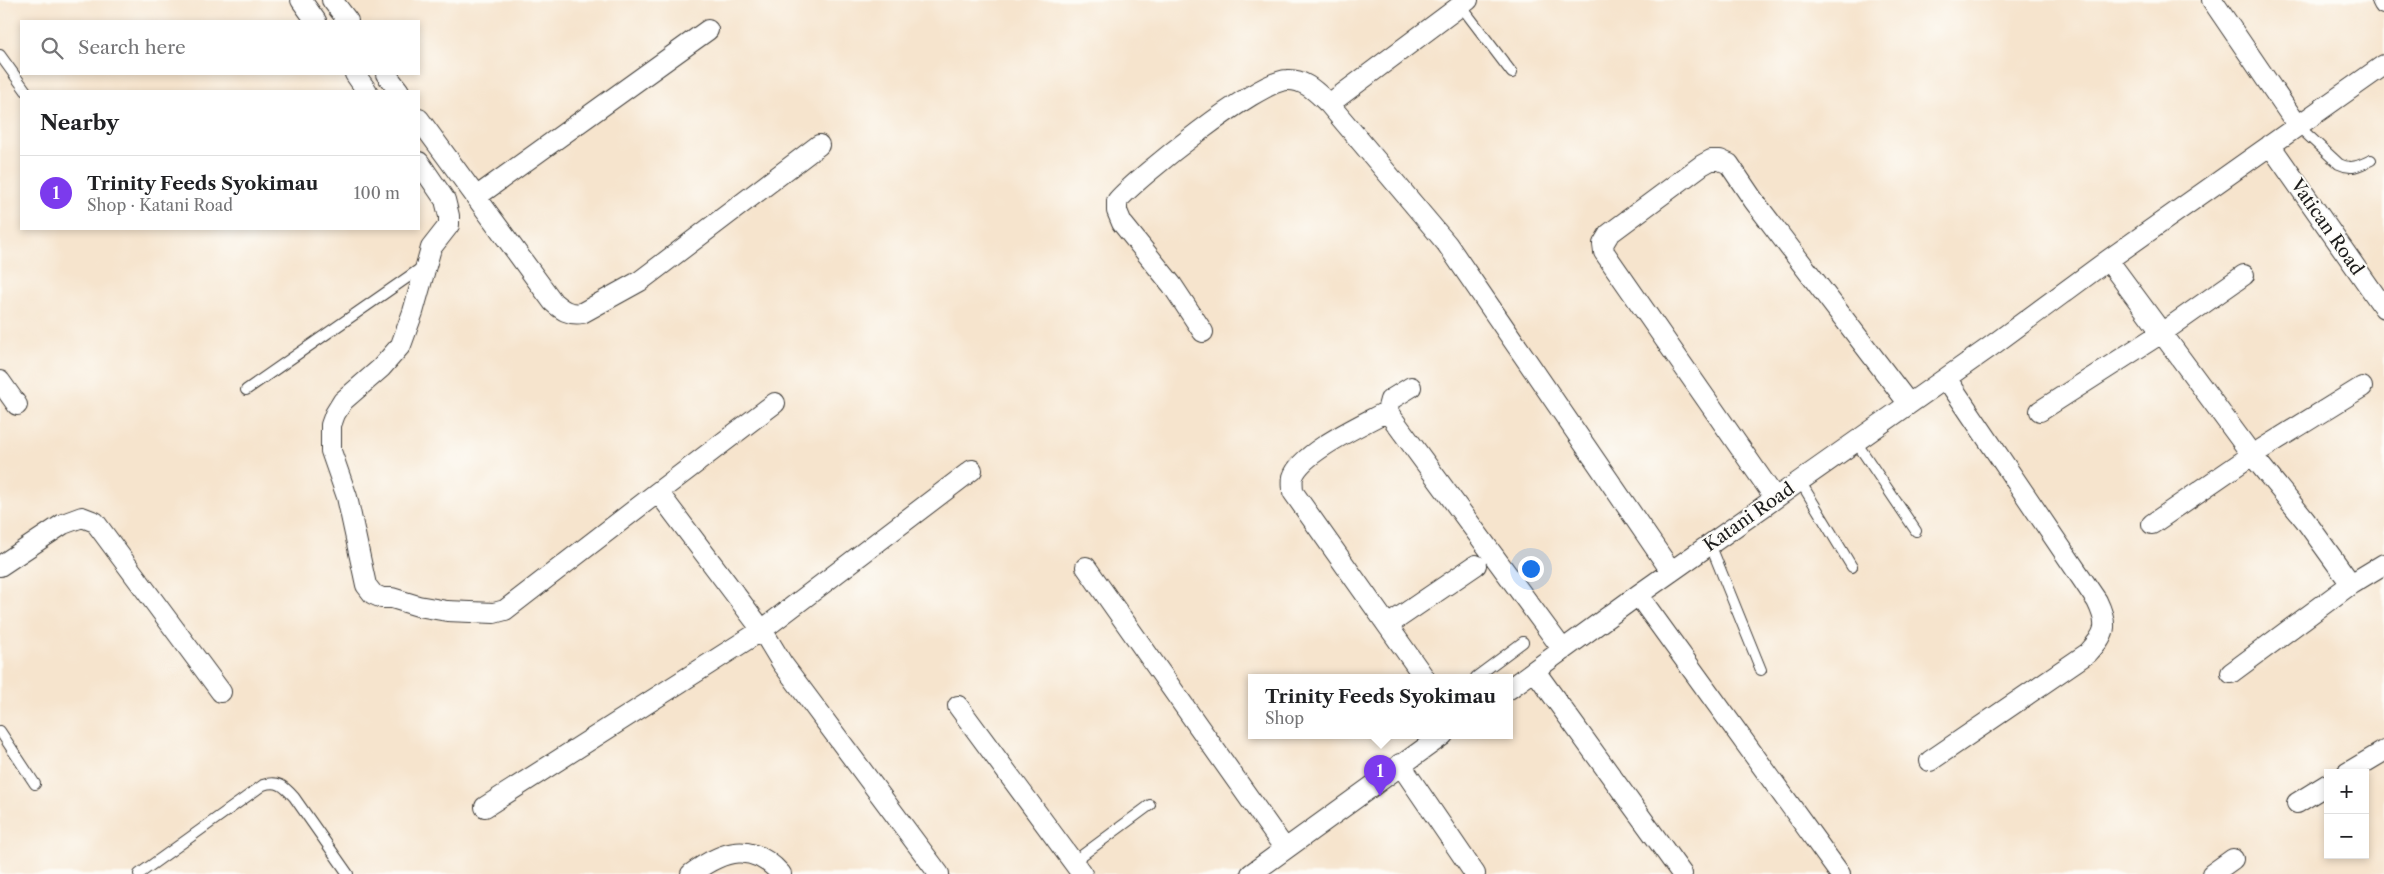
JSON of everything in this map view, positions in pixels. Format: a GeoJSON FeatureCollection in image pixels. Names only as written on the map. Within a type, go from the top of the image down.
{"type":"FeatureCollection","features":[{"type":"Feature","properties":{"kind":"street"},"geometry":{"type":"LineString","coordinates":[[300,0],[315,20]]}},
{"type":"Feature","properties":{"kind":"street"},"geometry":{"type":"LineString","coordinates":[[332,0],[347,20]]}},
{"type":"Feature","properties":{"kind":"street"},"geometry":{"type":"LineString","coordinates":[[2212,0],[2298,126]]}},
{"type":"Feature","properties":{"kind":"street"},"geometry":{"type":"LineString","coordinates":[[2382,0],[2384,4]]}},
{"type":"Feature","properties":{"kind":"street"},"geometry":{"type":"LineString","coordinates":[[1329,104],[1464,3]]}},
{"type":"Feature","properties":{"kind":"street"},"geometry":{"type":"LineString","coordinates":[[476,197],[708,30]]}},
{"type":"Feature","properties":{"kind":"street","name":"Katani Road"},"geometry":{"type":"LineString","coordinates":[[1513,686],[1671,571],[1990,347],[2108,260],[2384,64]]}},
{"type":"Feature","properties":{"kind":"street"},"geometry":{"type":"LineString","coordinates":[[355,75],[366,90]]}},
{"type":"Feature","properties":{"kind":"street"},"geometry":{"type":"LineString","coordinates":[[387,75],[398,90]]}},
{"type":"Feature","properties":{"kind":"street"},"geometry":{"type":"LineString","coordinates":[[1204,332],[1172,285],[1122,223],[1117,210],[1117,202],[1171,153],[1268,85],[1288,80],[1306,84],[1329,104],[1447,244],[1671,571]]}},
{"type":"Feature","properties":{"kind":"street"},"geometry":{"type":"LineString","coordinates":[[420,120],[553,302],[563,311],[574,314],[582,313],[640,281],[819,146]]}},
{"type":"Feature","properties":{"kind":"street","name":"Vatican Road"},"geometry":{"type":"LineString","coordinates":[[2270,145],[2384,308]]}},
{"type":"Feature","properties":{"kind":"street"},"geometry":{"type":"LineString","coordinates":[[1776,498],[1604,252],[1603,244],[1609,234],[1702,165],[1710,160],[1720,160],[1729,164],[1754,201],[1909,404]]}},
{"type":"Feature","properties":{"kind":"street"},"geometry":{"type":"LineString","coordinates":[[420,163],[445,200],[449,225],[430,248],[413,312],[400,344],[381,368],[343,402],[335,414],[331,425],[331,451],[347,497],[361,571],[366,585],[373,594],[382,598],[447,611],[494,612],[504,610],[775,403]]}},
{"type":"Feature","properties":{"kind":"street"},"geometry":{"type":"LineString","coordinates":[[2108,260],[2252,455],[2305,520],[2351,584]]}},
{"type":"Feature","properties":{"kind":"street"},"geometry":{"type":"LineString","coordinates":[[2040,411],[2163,332],[2244,275]]}},
{"type":"Feature","properties":{"kind":"street"},"geometry":{"type":"LineString","coordinates":[[1930,761],[2088,653],[2101,639],[2105,629],[2104,615],[2097,600],[1946,378]]}},
{"type":"Feature","properties":{"kind":"street"},"geometry":{"type":"LineString","coordinates":[[0,381],[17,405]]}},
{"type":"Feature","properties":{"kind":"street"},"geometry":{"type":"LineString","coordinates":[[2152,524],[2252,455],[2362,387]]}},
{"type":"Feature","properties":{"kind":"street"},"geometry":{"type":"LineString","coordinates":[[1411,388],[1390,400],[1387,411],[1313,453],[1300,464],[1293,477],[1293,492],[1422,674]]}},
{"type":"Feature","properties":{"kind":"street"},"geometry":{"type":"LineString","coordinates":[[1387,411],[1563,650]]}},
{"type":"Feature","properties":{"kind":"street"},"geometry":{"type":"LineString","coordinates":[[486,807],[762,630],[972,470]]}},
{"type":"Feature","properties":{"kind":"street"},"geometry":{"type":"LineString","coordinates":[[658,492],[762,630],[782,663],[939,874]]}},
{"type":"Feature","properties":{"kind":"street"},"geometry":{"type":"LineString","coordinates":[[0,566],[63,524],[82,517],[95,522],[221,692]]}},
{"type":"Feature","properties":{"kind":"street"},"geometry":{"type":"LineString","coordinates":[[2231,673],[2351,584],[2384,564]]}},
{"type":"Feature","properties":{"kind":"street"},"geometry":{"type":"LineString","coordinates":[[1388,625],[1476,565]]}},
{"type":"Feature","properties":{"kind":"street"},"geometry":{"type":"LineString","coordinates":[[1086,567],[1285,849]]}},
{"type":"Feature","properties":{"kind":"street"},"geometry":{"type":"LineString","coordinates":[[1638,595],[1840,874]]}},
{"type":"Feature","properties":{"kind":"street"},"geometry":{"type":"LineString","coordinates":[[1535,671],[1682,874]]}},
{"type":"Feature","properties":{"kind":"street"},"geometry":{"type":"LineString","coordinates":[[958,706],[1078,868]]}},
{"type":"Feature","properties":{"kind":"street"},"geometry":{"type":"LineString","coordinates":[[1251,874],[1400,764],[1437,739]]}},
{"type":"Feature","properties":{"kind":"street"},"geometry":{"type":"LineString","coordinates":[[2354,769],[2384,751]]}},
{"type":"Feature","properties":{"kind":"street"},"geometry":{"type":"LineString","coordinates":[[1400,764],[1475,874]]}},
{"type":"Feature","properties":{"kind":"street"},"geometry":{"type":"LineString","coordinates":[[2297,803],[2324,786]]}},
{"type":"Feature","properties":{"kind":"street"},"geometry":{"type":"LineString","coordinates":[[691,874],[704,865],[733,852],[752,852],[774,866],[781,874]]}},
{"type":"Feature","properties":{"kind":"street"},"geometry":{"type":"LineString","coordinates":[[2212,874],[2234,859]]}},
{"type":"Feature","properties":{"kind":"lane"},"geometry":{"type":"LineString","coordinates":[[1464,3],[1512,73]]}},
{"type":"Feature","properties":{"kind":"lane"},"geometry":{"type":"LineString","coordinates":[[0,56],[25,90]]}},
{"type":"Feature","properties":{"kind":"lane"},"geometry":{"type":"LineString","coordinates":[[2298,126],[2339,164],[2347,168],[2358,166],[2371,160]]}},
{"type":"Feature","properties":{"kind":"lane"},"geometry":{"type":"LineString","coordinates":[[246,390],[425,265]]}},
{"type":"Feature","properties":{"kind":"lane"},"geometry":{"type":"LineString","coordinates":[[1856,442],[1916,531]]}},
{"type":"Feature","properties":{"kind":"lane"},"geometry":{"type":"LineString","coordinates":[[1800,481],[1852,567]]}},
{"type":"Feature","properties":{"kind":"lane"},"geometry":{"type":"LineString","coordinates":[[1710,544],[1761,670]]}},
{"type":"Feature","properties":{"kind":"lane"},"geometry":{"type":"LineString","coordinates":[[1480,674],[1523,642]]}},
{"type":"Feature","properties":{"kind":"lane"},"geometry":{"type":"LineString","coordinates":[[0,731],[35,784]]}},
{"type":"Feature","properties":{"kind":"lane"},"geometry":{"type":"LineString","coordinates":[[139,874],[263,785],[275,783],[283,786],[294,797],[348,874]]}},
{"type":"Feature","properties":{"kind":"lane"},"geometry":{"type":"LineString","coordinates":[[1078,868],[1150,805]]}},
{"type":"Feature","properties":{"kind":"place","name":"Trinity Feeds Syokimau"},"geometry":{"type":"Point","coordinates":[1380,796]}}]}
